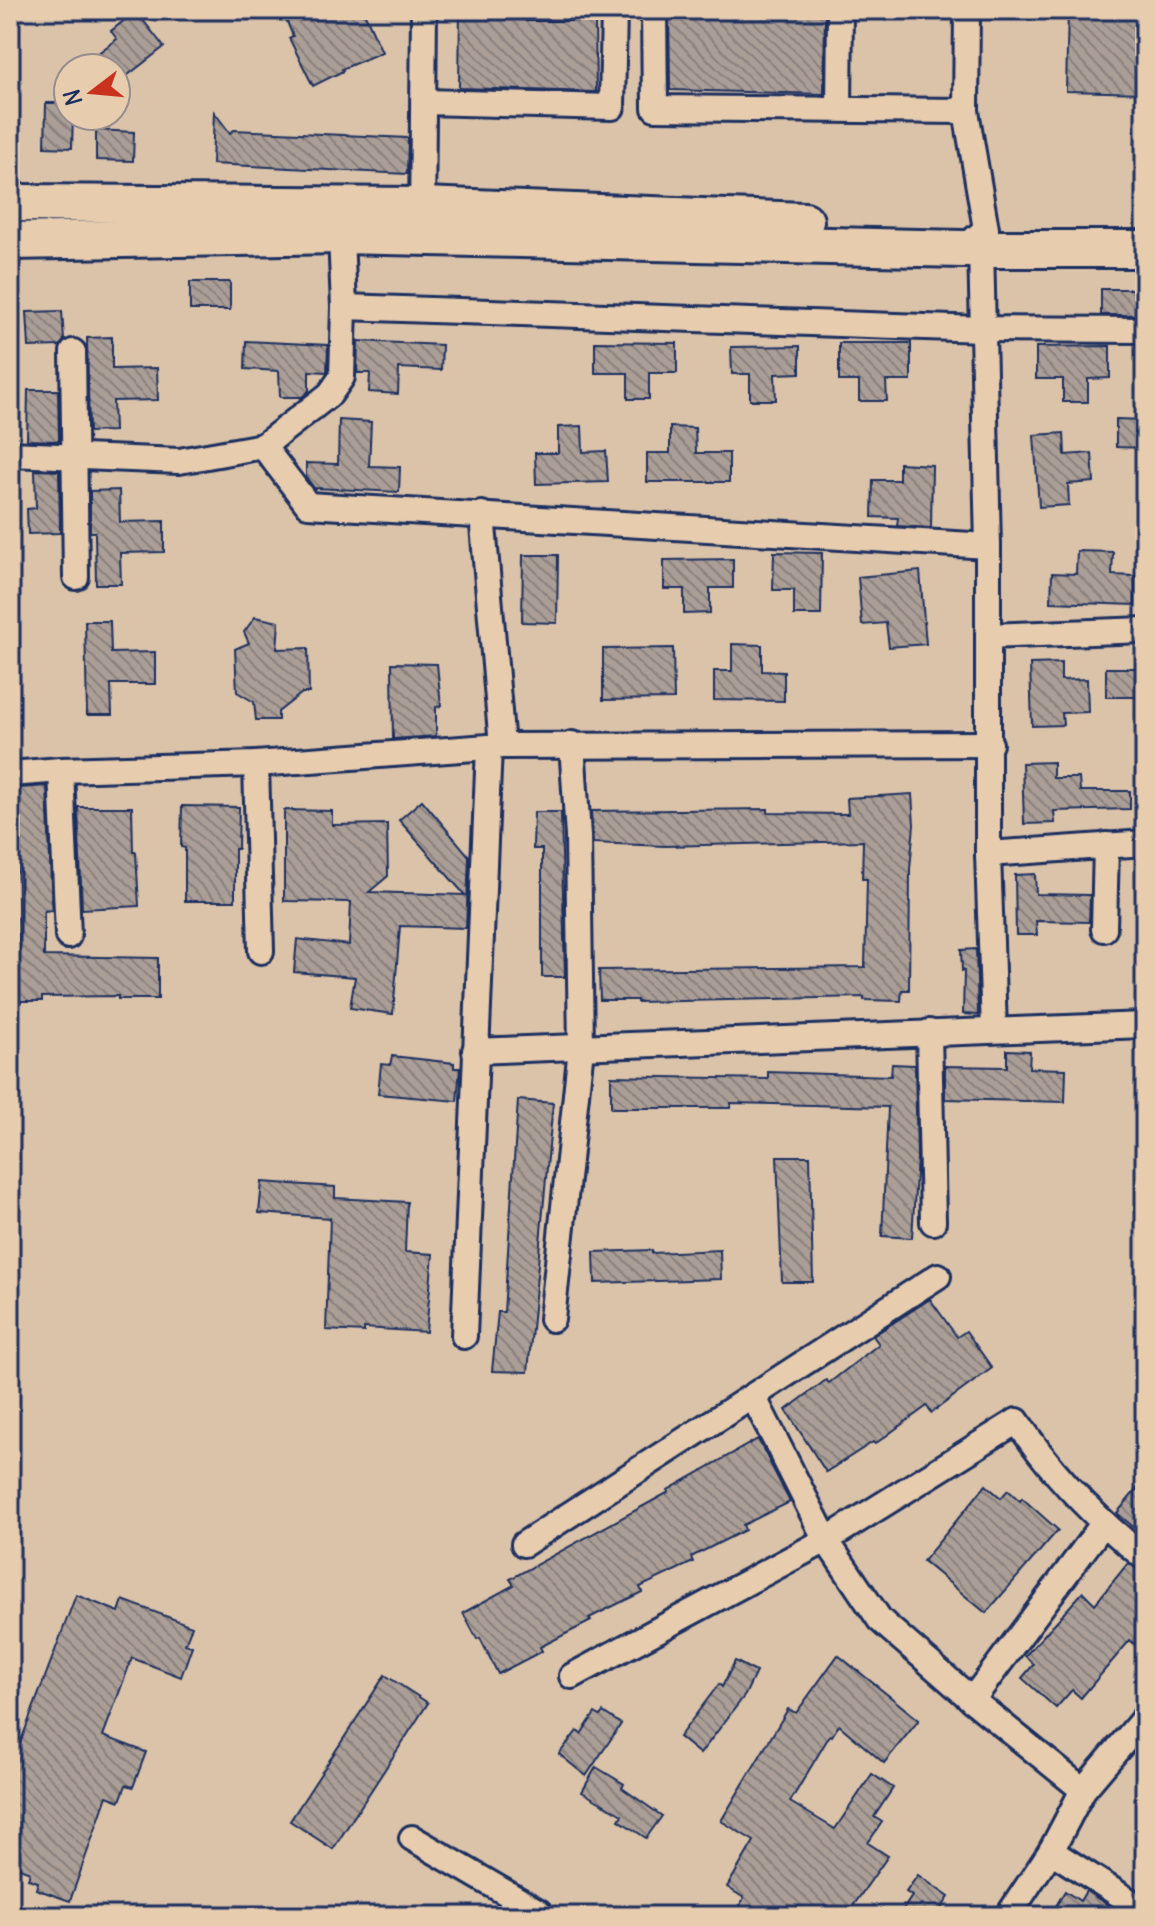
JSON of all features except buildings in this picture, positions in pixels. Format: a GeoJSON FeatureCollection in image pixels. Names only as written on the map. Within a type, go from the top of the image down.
{"type":"FeatureCollection","features":[{"type":"Feature","properties":{"kind":"main road"},"geometry":{"type":"LineString","coordinates":[[15,203],[422,222],[1145,249]]}},
{"type":"Feature","properties":{"kind":"main road"},"geometry":{"type":"LineString","coordinates":[[10,241],[341,235],[422,222]]}},
{"type":"Feature","properties":{"kind":"main road"},"geometry":{"type":"LineString","coordinates":[[977,241],[1145,229]]}},
{"type":"Feature","properties":{"kind":"street"},"geometry":{"type":"LineString","coordinates":[[422,222],[424,10]]}},
{"type":"Feature","properties":{"kind":"street"},"geometry":{"type":"LineString","coordinates":[[424,102],[612,107],[614,10]]}},
{"type":"Feature","properties":{"kind":"street"},"geometry":{"type":"LineString","coordinates":[[654,10],[655,108],[966,111]]}},
{"type":"Feature","properties":{"kind":"street"},"geometry":{"type":"LineString","coordinates":[[839,109],[840,10]]}},
{"type":"Feature","properties":{"kind":"street"},"geometry":{"type":"LineString","coordinates":[[967,10],[966,111],[982,329],[988,546],[988,854],[994,1030]]}},
{"type":"Feature","properties":{"kind":"street"},"geometry":{"type":"LineString","coordinates":[[10,454],[179,461],[263,446],[330,394],[342,377],[344,307],[341,235]]}},
{"type":"Feature","properties":{"kind":"street"},"geometry":{"type":"LineString","coordinates":[[344,307],[982,329],[1145,330]]}},
{"type":"Feature","properties":{"kind":"street"},"geometry":{"type":"LineString","coordinates":[[73,352],[76,577]]}},
{"type":"Feature","properties":{"kind":"street"},"geometry":{"type":"LineString","coordinates":[[263,446],[308,505],[988,546]]}},
{"type":"Feature","properties":{"kind":"street"},"geometry":{"type":"LineString","coordinates":[[464,1336],[475,1051],[496,746],[482,514]]}},
{"type":"Feature","properties":{"kind":"street"},"geometry":{"type":"LineString","coordinates":[[988,636],[1145,630]]}},
{"type":"Feature","properties":{"kind":"street"},"geometry":{"type":"LineString","coordinates":[[552,1319],[581,1048],[578,836],[572,744]]}},
{"type":"Feature","properties":{"kind":"street"},"geometry":{"type":"LineString","coordinates":[[10,774],[256,764],[496,746],[990,744]]}},
{"type":"Feature","properties":{"kind":"street"},"geometry":{"type":"LineString","coordinates":[[256,764],[261,951]]}},
{"type":"Feature","properties":{"kind":"street"},"geometry":{"type":"LineString","coordinates":[[61,770],[68,936]]}},
{"type":"Feature","properties":{"kind":"street"},"geometry":{"type":"LineString","coordinates":[[988,854],[1145,843]]}},
{"type":"Feature","properties":{"kind":"street"},"geometry":{"type":"LineString","coordinates":[[1104,929],[1106,845]]}},
{"type":"Feature","properties":{"kind":"street"},"geometry":{"type":"LineString","coordinates":[[475,1051],[1145,1025]]}},
{"type":"Feature","properties":{"kind":"street"},"geometry":{"type":"LineString","coordinates":[[929,1032],[933,1222]]}},
{"type":"Feature","properties":{"kind":"street"},"geometry":{"type":"LineString","coordinates":[[524,1544],[938,1276]]}},
{"type":"Feature","properties":{"kind":"street"},"geometry":{"type":"LineString","coordinates":[[753,1396],[826,1540],[880,1620],[1083,1790]]}},
{"type":"Feature","properties":{"kind":"street"},"geometry":{"type":"LineString","coordinates":[[572,1676],[826,1540],[1017,1421],[1037,1451],[1103,1524],[1145,1558]]}},
{"type":"Feature","properties":{"kind":"street"},"geometry":{"type":"LineString","coordinates":[[972,1700],[1103,1524]]}},
{"type":"Feature","properties":{"kind":"street"},"geometry":{"type":"LineString","coordinates":[[1008,1916],[1051,1851],[1083,1790],[1145,1717]]}},
{"type":"Feature","properties":{"kind":"street"},"geometry":{"type":"LineString","coordinates":[[412,1838],[539,1912],[536,1916]]}},
{"type":"Feature","properties":{"kind":"street"},"geometry":{"type":"LineString","coordinates":[[1051,1851],[1145,1911]]}}]}
